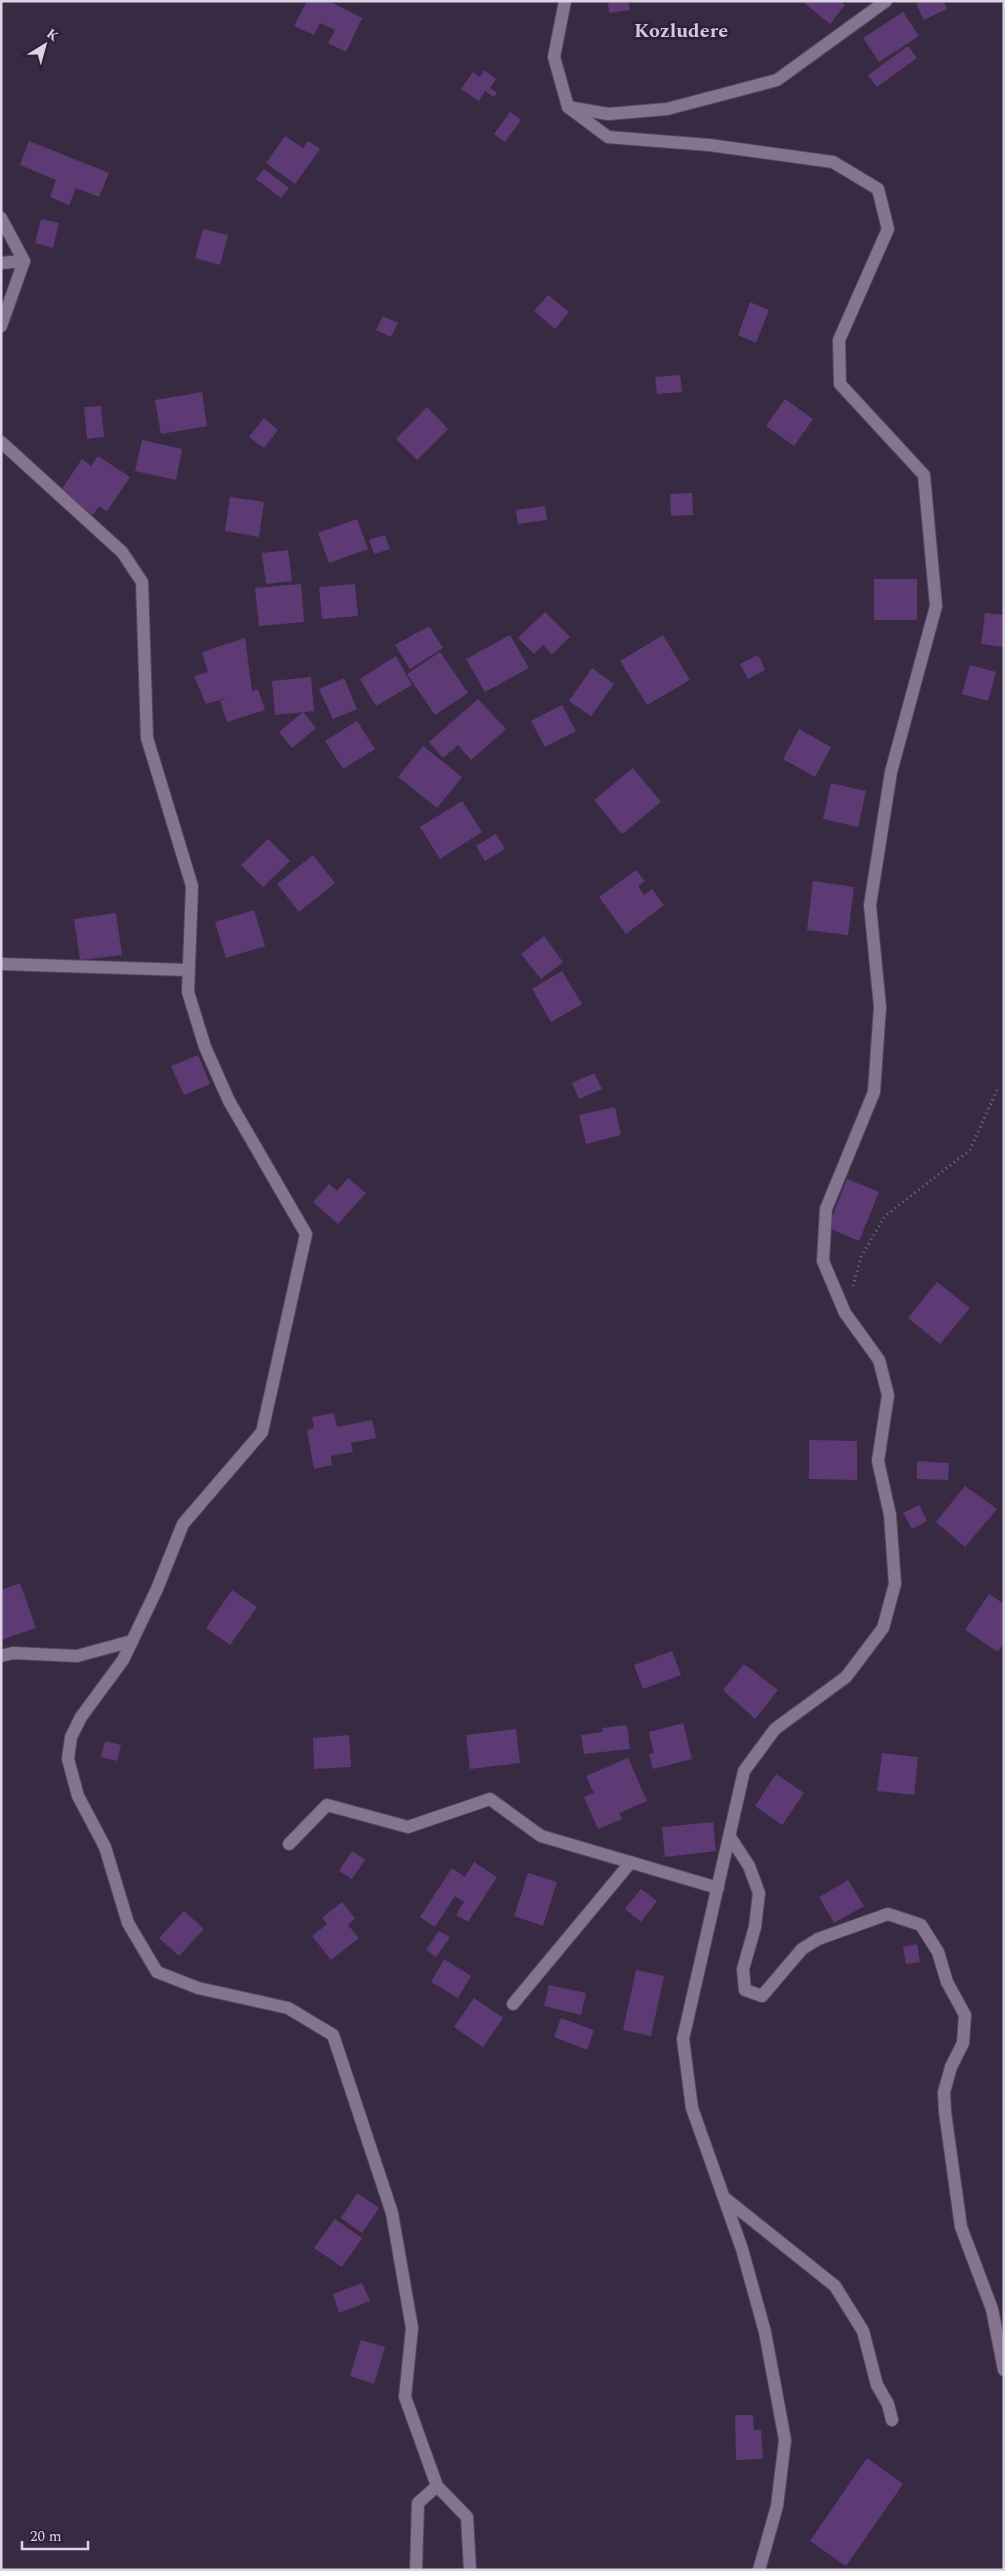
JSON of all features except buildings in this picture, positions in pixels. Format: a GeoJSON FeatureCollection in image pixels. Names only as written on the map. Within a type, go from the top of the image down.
{"type":"FeatureCollection","features":[{"type":"Feature","properties":{"kind":"street"},"geometry":{"type":"LineString","coordinates":[[565,1],[554,57],[568,107],[608,137],[709,145],[833,162],[878,189],[888,229],[839,340],[840,384],[924,475],[936,606],[891,772],[870,905],[880,1008],[874,1092],[826,1209],[823,1261],[845,1313],[878,1360],[888,1395],[878,1461],[890,1515],[895,1584],[883,1628],[846,1677],[775,1729],[744,1771],[683,2039],[692,2108],[726,2199],[765,2332],[785,2440],[777,2506],[759,2570]]}},
{"type":"Feature","properties":{"kind":"street"},"geometry":{"type":"LineString","coordinates":[[568,107],[608,114],[667,109],[778,80],[886,1]]}},
{"type":"Feature","properties":{"kind":"street"},"geometry":{"type":"LineString","coordinates":[[1,218],[24,261],[1,326]]}},
{"type":"Feature","properties":{"kind":"street"},"geometry":{"type":"LineString","coordinates":[[1,263],[24,261]]}},
{"type":"Feature","properties":{"kind":"street"},"geometry":{"type":"LineString","coordinates":[[1,442],[122,552],[142,582],[148,738],[192,886],[187,970],[188,992],[205,1048],[229,1100],[306,1234],[262,1432],[183,1524],[157,1590],[123,1660],[81,1716],[71,1736],[68,1760],[78,1796],[105,1847],[128,1923],[157,1972],[198,1988],[288,2008],[333,2034],[392,2213],[412,2328],[405,2397],[437,2486],[468,2517],[470,2570]]}},
{"type":"Feature","properties":{"kind":"street"},"geometry":{"type":"LineString","coordinates":[[1,964],[187,970]]}},
{"type":"Feature","properties":{"kind":"street"},"geometry":{"type":"LineString","coordinates":[[1,1656],[13,1652],[76,1656],[132,1641]]}},
{"type":"Feature","properties":{"kind":"street"},"geometry":{"type":"LineString","coordinates":[[289,1844],[327,1805],[408,1827],[490,1799],[540,1836],[718,1888]]}},
{"type":"Feature","properties":{"kind":"street"},"geometry":{"type":"LineString","coordinates":[[730,1837],[749,1866],[759,1893],[755,1927],[743,1969],[745,1990],[762,1996],[802,1949],[818,1939],[888,1914],[921,1925],[938,1952],[947,1982],[965,2015],[963,2043],[951,2067],[944,2092],[960,2226],[992,2310],[1004,2370]]}},
{"type":"Feature","properties":{"kind":"street"},"geometry":{"type":"LineString","coordinates":[[513,2004],[631,1862]]}},
{"type":"Feature","properties":{"kind":"street"},"geometry":{"type":"LineString","coordinates":[[726,2199],[835,2286],[863,2331],[877,2385],[888,2404],[892,2420]]}},
{"type":"Feature","properties":{"kind":"street"},"geometry":{"type":"LineString","coordinates":[[416,2570],[418,2503],[437,2486]]}},
{"type":"Feature","properties":{"kind":"path"},"geometry":{"type":"LineString","coordinates":[[845,1313],[861,1257],[885,1216],[970,1150],[997,1090]]}},
{"type":"Feature","properties":{"kind":"district","name":"Kozludere"},"geometry":{"type":"Point","coordinates":[681,30]}}]}
